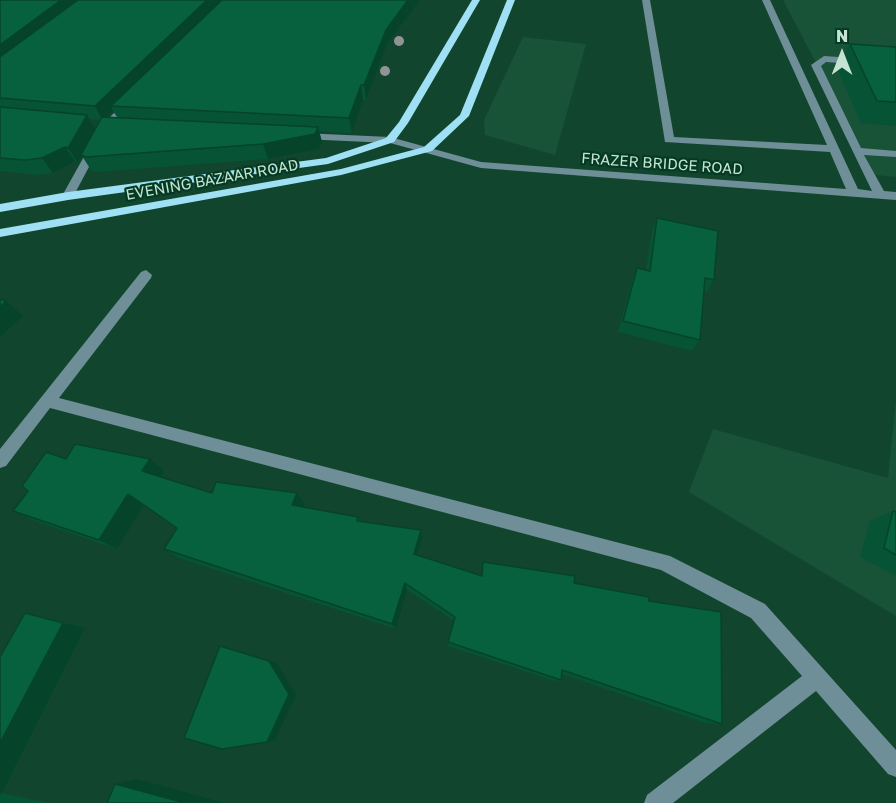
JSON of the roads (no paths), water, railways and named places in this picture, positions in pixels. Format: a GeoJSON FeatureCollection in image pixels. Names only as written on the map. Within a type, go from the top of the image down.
{"type":"FeatureCollection","features":[{"type":"Feature","properties":{"kind":"main road"},"geometry":{"type":"LineString","coordinates":[[390,140],[404,123],[476,0]]}},
{"type":"Feature","properties":{"kind":"main road"},"geometry":{"type":"LineString","coordinates":[[428,149],[464,116],[511,0]]}},
{"type":"Feature","properties":{"kind":"main road","name":"EVENING BAZAAR ROAD"},"geometry":{"type":"LineString","coordinates":[[0,208],[68,196],[328,161],[390,140]]}},
{"type":"Feature","properties":{"kind":"main road","name":"EVENING BAZAAR ROAD"},"geometry":{"type":"LineString","coordinates":[[0,233],[341,172],[428,149]]}},
{"type":"Feature","properties":{"kind":"street"},"geometry":{"type":"LineString","coordinates":[[646,0],[669,140],[832,149]]}},
{"type":"Feature","properties":{"kind":"street"},"geometry":{"type":"LineString","coordinates":[[766,0],[854,193]]}},
{"type":"Feature","properties":{"kind":"street"},"geometry":{"type":"LineString","coordinates":[[880,195],[816,64],[824,59],[896,64]]}},
{"type":"Feature","properties":{"kind":"street"},"geometry":{"type":"LineString","coordinates":[[68,196],[106,126],[140,93]]}},
{"type":"Feature","properties":{"kind":"street"},"geometry":{"type":"LineString","coordinates":[[94,125],[118,127]]}},
{"type":"Feature","properties":{"kind":"street","name":"FRAZER BRIDGE ROAD"},"geometry":{"type":"LineString","coordinates":[[295,136],[390,140],[481,165],[896,196]]}},
{"type":"Feature","properties":{"kind":"street"},"geometry":{"type":"LineString","coordinates":[[858,151],[896,153]]}},
{"type":"Feature","properties":{"kind":"street"},"geometry":{"type":"LineString","coordinates":[[0,461],[146,275]]}},
{"type":"Feature","properties":{"kind":"street"},"geometry":{"type":"LineString","coordinates":[[47,401],[664,562],[758,610],[896,766]]}},
{"type":"Feature","properties":{"kind":"street"},"geometry":{"type":"LineString","coordinates":[[655,803],[817,677]]}}]}
